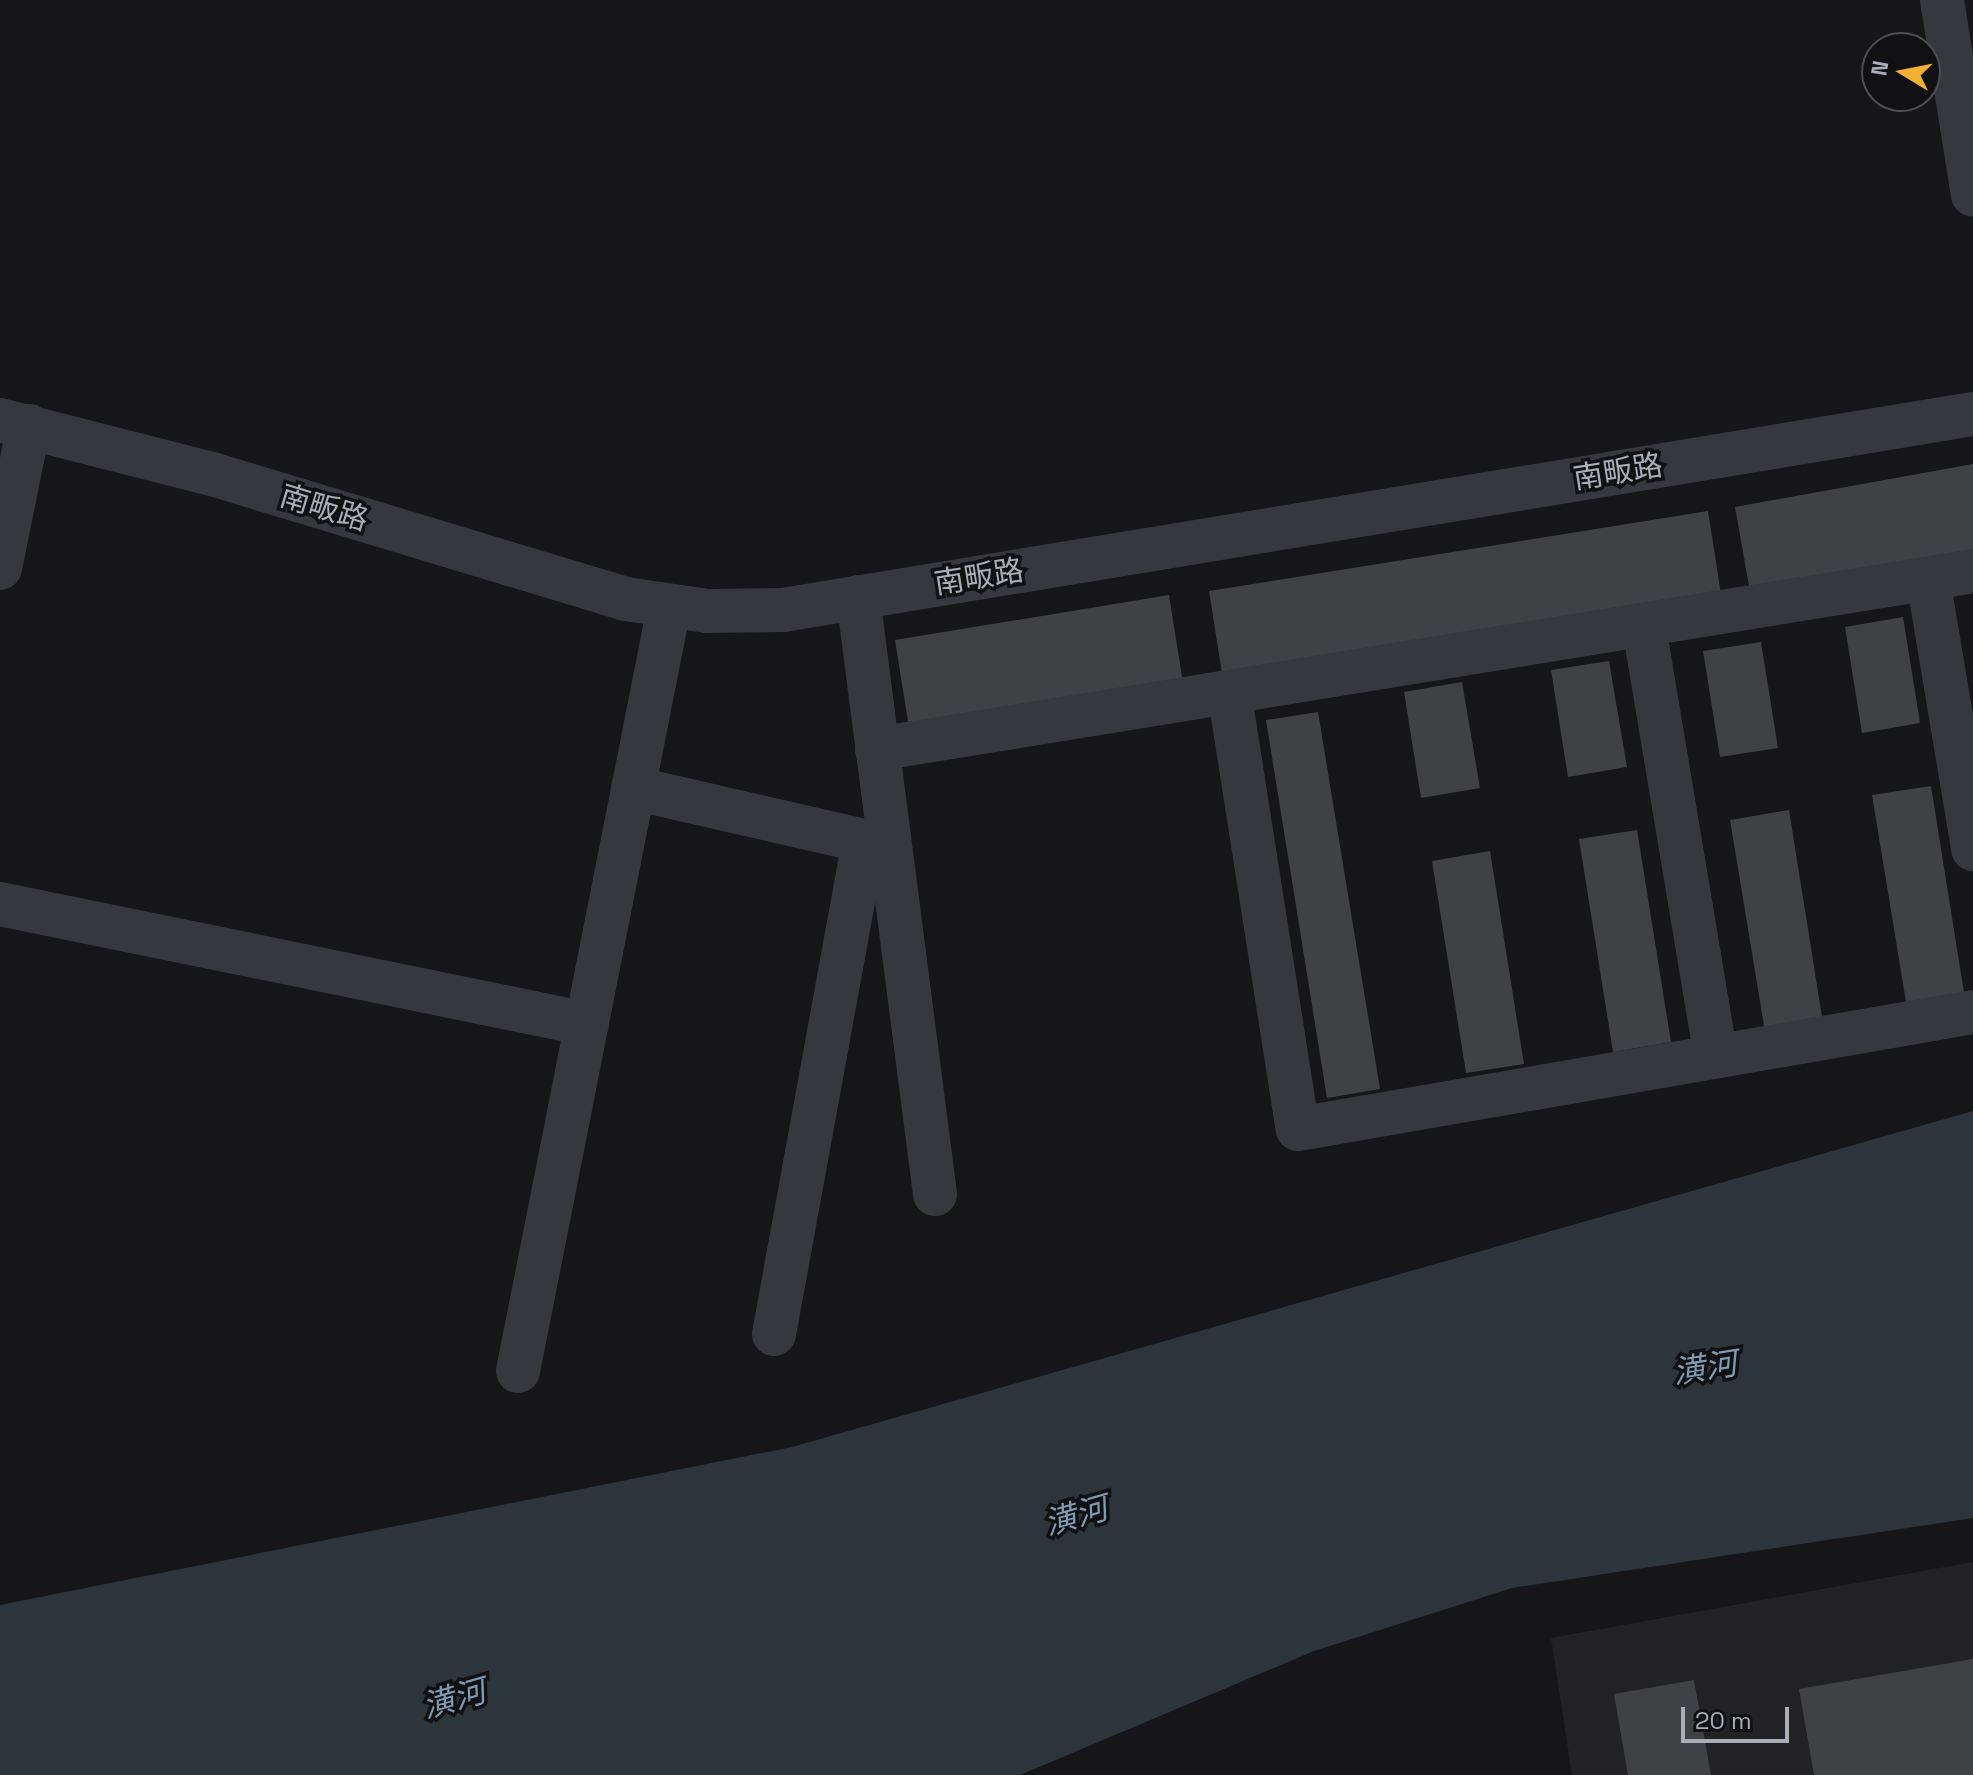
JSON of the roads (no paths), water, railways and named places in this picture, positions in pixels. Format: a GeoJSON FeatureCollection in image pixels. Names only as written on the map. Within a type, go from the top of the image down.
{"type":"FeatureCollection","features":[{"type":"Feature","properties":{"kind":"street"},"geometry":{"type":"LineString","coordinates":[[1942,0],[1973,195]]}},
{"type":"Feature","properties":{"kind":"street","name":"南畈路"},"geometry":{"type":"LineString","coordinates":[[14,423],[669,608],[783,610],[1973,414]]}},
{"type":"Feature","properties":{"kind":"street"},"geometry":{"type":"LineString","coordinates":[[0,568],[14,423]]}},
{"type":"Feature","properties":{"kind":"street"},"geometry":{"type":"LineString","coordinates":[[877,749],[1230,697],[1973,571]]}},
{"type":"Feature","properties":{"kind":"street"},"geometry":{"type":"LineString","coordinates":[[1928,579],[1973,849]]}},
{"type":"Feature","properties":{"kind":"street"},"geometry":{"type":"LineString","coordinates":[[858,597],[877,749],[877,839],[935,1194]]}},
{"type":"Feature","properties":{"kind":"street"},"geometry":{"type":"LineString","coordinates":[[518,1371],[669,608]]}},
{"type":"Feature","properties":{"kind":"street"},"geometry":{"type":"LineString","coordinates":[[1644,627],[1716,1056]]}},
{"type":"Feature","properties":{"kind":"street"},"geometry":{"type":"LineString","coordinates":[[1230,697],[1298,1129],[1973,1012]]}},
{"type":"Feature","properties":{"kind":"street"},"geometry":{"type":"LineString","coordinates":[[633,788],[877,839]]}},
{"type":"Feature","properties":{"kind":"street"},"geometry":{"type":"LineString","coordinates":[[774,1334],[877,839]]}},
{"type":"Feature","properties":{"kind":"street"},"geometry":{"type":"LineString","coordinates":[[0,904],[587,1024]]}},
{"type":"Feature","properties":{"kind":"water","name":"潢河"},"geometry":{"type":"Polygon","coordinates":[[[1973,1111],[1973,1518],[1512,1588],[1314,1651],[1020,1775],[0,1775],[0,1605],[792,1447],[1973,1111]]]}}]}
